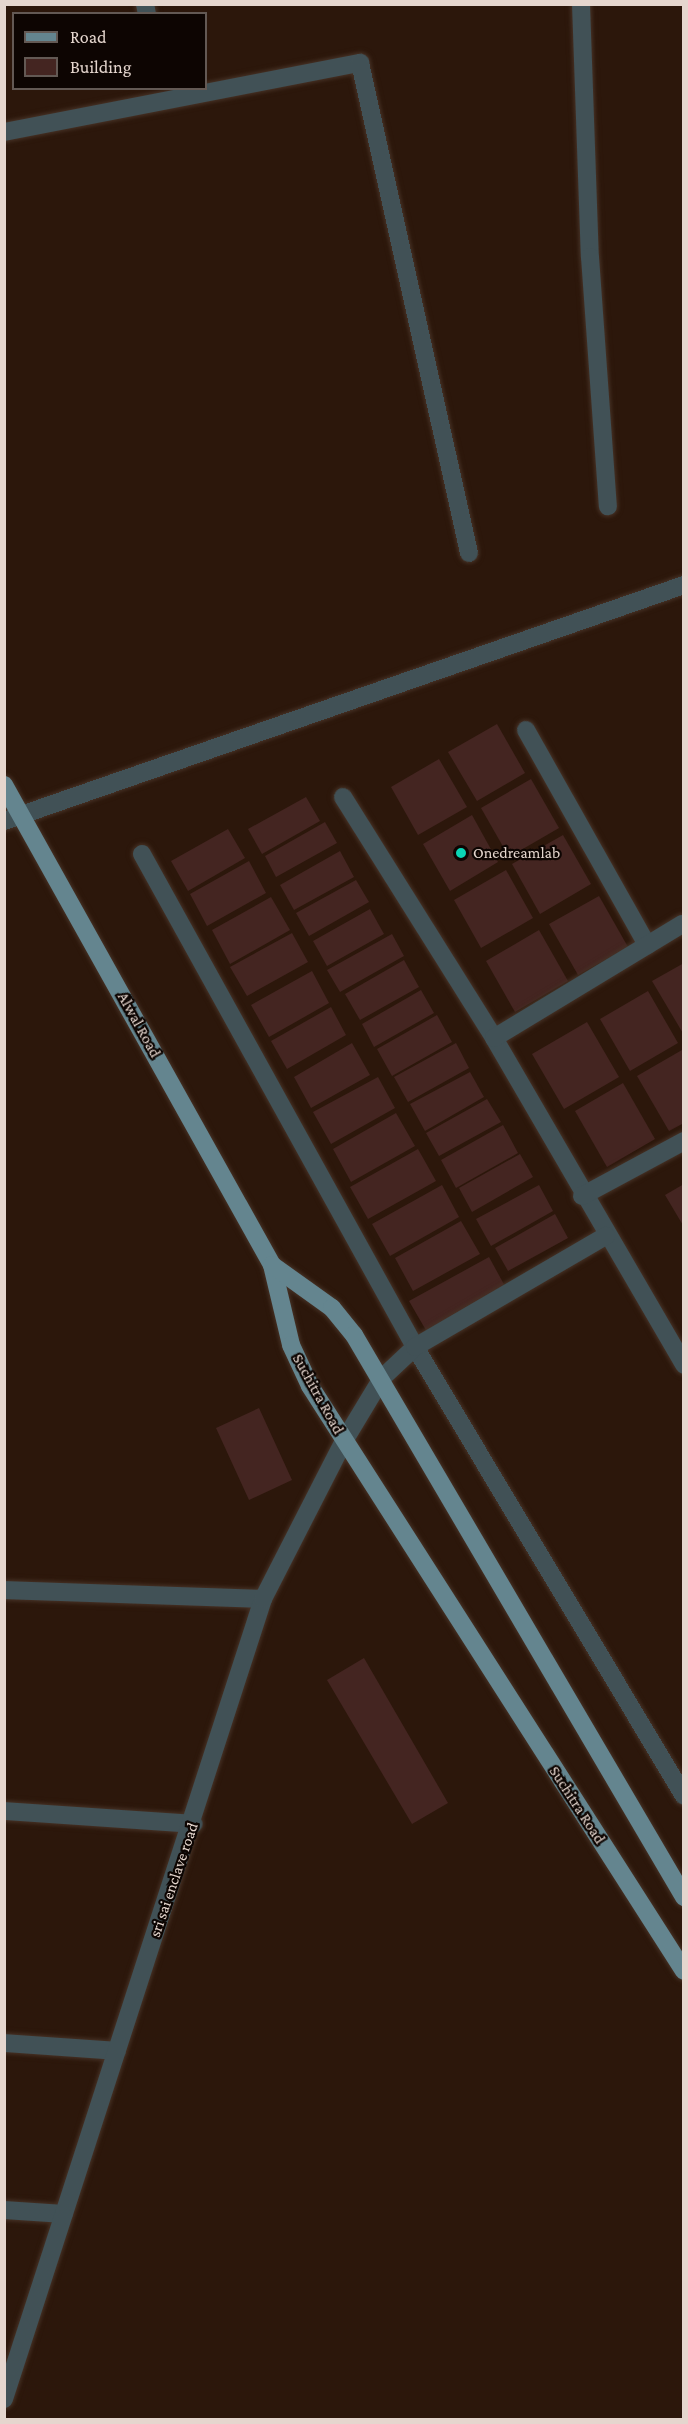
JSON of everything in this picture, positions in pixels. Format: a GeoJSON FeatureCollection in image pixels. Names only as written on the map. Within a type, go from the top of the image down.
{"type":"FeatureCollection","features":[{"type":"Feature","properties":{"kind":"main road","name":"Alwal Road"},"geometry":{"type":"LineString","coordinates":[[4,785],[272,1265]]}},
{"type":"Feature","properties":{"kind":"main road"},"geometry":{"type":"LineString","coordinates":[[272,1265],[332,1308],[382,1378],[684,1897]]}},
{"type":"Feature","properties":{"kind":"main road","name":"Suchitra Road"},"geometry":{"type":"LineString","coordinates":[[272,1265],[291,1345],[344,1441],[684,1971]]}},
{"type":"Feature","properties":{"kind":"street"},"geometry":{"type":"LineString","coordinates":[[581,4],[590,257],[608,506]]}},
{"type":"Feature","properties":{"kind":"street"},"geometry":{"type":"LineString","coordinates":[[207,88],[360,63],[469,553]]}},
{"type":"Feature","properties":{"kind":"street"},"geometry":{"type":"LineString","coordinates":[[4,132],[196,90]]}},
{"type":"Feature","properties":{"kind":"street"},"geometry":{"type":"LineString","coordinates":[[4,821],[684,585]]}},
{"type":"Feature","properties":{"kind":"street"},"geometry":{"type":"LineString","coordinates":[[526,730],[647,945]]}},
{"type":"Feature","properties":{"kind":"street"},"geometry":{"type":"LineString","coordinates":[[343,797],[494,1038],[582,1196],[681,1356]]}},
{"type":"Feature","properties":{"kind":"street"},"geometry":{"type":"LineString","coordinates":[[142,854],[415,1347],[681,1784]]}},
{"type":"Feature","properties":{"kind":"street"},"geometry":{"type":"LineString","coordinates":[[494,1038],[682,924]]}},
{"type":"Feature","properties":{"kind":"street"},"geometry":{"type":"LineString","coordinates":[[582,1196],[684,1141]]}},
{"type":"Feature","properties":{"kind":"street","name":"sri sai enclave road"},"geometry":{"type":"LineString","coordinates":[[4,2399],[8,2374],[194,1824],[263,1599],[344,1441],[382,1378],[415,1347],[606,1236]]}},
{"type":"Feature","properties":{"kind":"street"},"geometry":{"type":"LineString","coordinates":[[4,1590],[263,1599]]}},
{"type":"Feature","properties":{"kind":"street"},"geometry":{"type":"LineString","coordinates":[[4,1811],[194,1824]]}},
{"type":"Feature","properties":{"kind":"street"},"geometry":{"type":"LineString","coordinates":[[4,2043],[117,2051]]}},
{"type":"Feature","properties":{"kind":"street"},"geometry":{"type":"LineString","coordinates":[[4,2210],[64,2214]]}},
{"type":"Feature","properties":{"kind":"building"},"geometry":{"type":"Polygon","coordinates":[[[497,724],[525,773],[477,801],[448,752],[497,724]]]}},
{"type":"Feature","properties":{"kind":"building"},"geometry":{"type":"Polygon","coordinates":[[[439,759],[467,807],[418,835],[391,787],[439,759]]]}},
{"type":"Feature","properties":{"kind":"building"},"geometry":{"type":"Polygon","coordinates":[[[531,779],[559,828],[509,857],[481,808],[531,779]]]}},
{"type":"Feature","properties":{"kind":"building"},"geometry":{"type":"Polygon","coordinates":[[[306,797],[320,821],[262,854],[248,829],[306,797]]]}},
{"type":"Feature","properties":{"kind":"building","name":"Onedreamlab"},"geometry":{"type":"Polygon","coordinates":[[[472,815],[498,862],[450,891],[423,844],[472,815]]]}},
{"type":"Feature","properties":{"kind":"building"},"geometry":{"type":"Polygon","coordinates":[[[325,822],[337,843],[276,877],[265,856],[325,822]]]}},
{"type":"Feature","properties":{"kind":"building"},"geometry":{"type":"Polygon","coordinates":[[[228,829],[245,858],[188,891],[171,861],[228,829]]]}},
{"type":"Feature","properties":{"kind":"building"},"geometry":{"type":"Polygon","coordinates":[[[563,835],[591,884],[540,914],[512,864],[563,835]]]}},
{"type":"Feature","properties":{"kind":"building"},"geometry":{"type":"Polygon","coordinates":[[[340,851],[354,877],[294,910],[280,885],[340,851]]]}},
{"type":"Feature","properties":{"kind":"building"},"geometry":{"type":"Polygon","coordinates":[[[249,861],[266,893],[207,926],[190,894],[249,861]]]}},
{"type":"Feature","properties":{"kind":"building"},"geometry":{"type":"Polygon","coordinates":[[[506,870],[533,918],[481,948],[454,900],[506,870]]]}},
{"type":"Feature","properties":{"kind":"building"},"geometry":{"type":"Polygon","coordinates":[[[356,880],[369,902],[309,936],[296,913],[356,880]]]}},
{"type":"Feature","properties":{"kind":"building"},"geometry":{"type":"Polygon","coordinates":[[[599,896],[628,947],[578,975],[549,924],[599,896]]]}},
{"type":"Feature","properties":{"kind":"building"},"geometry":{"type":"Polygon","coordinates":[[[271,897],[290,930],[230,964],[212,930],[271,897]]]}},
{"type":"Feature","properties":{"kind":"building"},"geometry":{"type":"Polygon","coordinates":[[[370,909],[384,934],[327,966],[313,941],[370,909]]]}},
{"type":"Feature","properties":{"kind":"building"},"geometry":{"type":"Polygon","coordinates":[[[539,930],[568,981],[515,1012],[486,961],[539,930]]]}},
{"type":"Feature","properties":{"kind":"building"},"geometry":{"type":"Polygon","coordinates":[[[292,933],[308,962],[247,996],[230,967],[292,933]]]}},
{"type":"Feature","properties":{"kind":"building"},"geometry":{"type":"Polygon","coordinates":[[[392,934],[404,956],[340,992],[327,970],[392,934]]]}},
{"type":"Feature","properties":{"kind":"building"},"geometry":{"type":"Polygon","coordinates":[[[404,960],[419,987],[360,1020],[345,994],[404,960]]]}},
{"type":"Feature","properties":{"kind":"building"},"geometry":{"type":"Polygon","coordinates":[[[684,963],[684,1035],[652,981],[684,963]]]}},
{"type":"Feature","properties":{"kind":"building"},"geometry":{"type":"Polygon","coordinates":[[[312,971],[329,1003],[269,1037],[251,1005],[312,971]]]}},
{"type":"Feature","properties":{"kind":"building"},"geometry":{"type":"Polygon","coordinates":[[[421,990],[434,1013],[374,1047],[362,1024],[421,990]]]}},
{"type":"Feature","properties":{"kind":"building"},"geometry":{"type":"Polygon","coordinates":[[[648,991],[678,1043],[630,1071],[600,1019],[648,991]]]}},
{"type":"Feature","properties":{"kind":"building"},"geometry":{"type":"Polygon","coordinates":[[[331,1007],[346,1035],[287,1069],[271,1041],[331,1007]]]}},
{"type":"Feature","properties":{"kind":"building"},"geometry":{"type":"Polygon","coordinates":[[[437,1015],[452,1042],[392,1076],[377,1049],[437,1015]]]}},
{"type":"Feature","properties":{"kind":"building"},"geometry":{"type":"Polygon","coordinates":[[[587,1022],[619,1077],[564,1109],[532,1054],[587,1022]]]}},
{"type":"Feature","properties":{"kind":"building"},"geometry":{"type":"Polygon","coordinates":[[[352,1043],[370,1075],[311,1108],[294,1077],[352,1043]]]}},
{"type":"Feature","properties":{"kind":"building"},"geometry":{"type":"Polygon","coordinates":[[[456,1043],[469,1068],[408,1102],[394,1077],[456,1043]]]}},
{"type":"Feature","properties":{"kind":"building"},"geometry":{"type":"Polygon","coordinates":[[[682,1050],[684,1123],[669,1131],[637,1076],[682,1050]]]}},
{"type":"Feature","properties":{"kind":"building"},"geometry":{"type":"Polygon","coordinates":[[[470,1072],[484,1097],[425,1131],[410,1104],[470,1072]]]}},
{"type":"Feature","properties":{"kind":"building"},"geometry":{"type":"Polygon","coordinates":[[[378,1077],[395,1108],[331,1144],[313,1112],[378,1077]]]}},
{"type":"Feature","properties":{"kind":"building"},"geometry":{"type":"Polygon","coordinates":[[[623,1083],[655,1139],[607,1167],[575,1111],[623,1083]]]}},
{"type":"Feature","properties":{"kind":"building"},"geometry":{"type":"Polygon","coordinates":[[[487,1099],[501,1122],[439,1156],[426,1133],[487,1099]]]}},
{"type":"Feature","properties":{"kind":"building"},"geometry":{"type":"Polygon","coordinates":[[[396,1113],[415,1146],[351,1182],[333,1149],[396,1113]]]}},
{"type":"Feature","properties":{"kind":"building"},"geometry":{"type":"Polygon","coordinates":[[[503,1125],[518,1153],[456,1188],[441,1160],[503,1125]]]}},
{"type":"Feature","properties":{"kind":"building"},"geometry":{"type":"Polygon","coordinates":[[[418,1149],[436,1181],[368,1219],[350,1187],[418,1149]]]}},
{"type":"Feature","properties":{"kind":"building"},"geometry":{"type":"Polygon","coordinates":[[[520,1154],[533,1177],[472,1212],[459,1188],[520,1154]]]}},
{"type":"Feature","properties":{"kind":"building"},"geometry":{"type":"Polygon","coordinates":[[[684,1184],[684,1227],[665,1195],[684,1184]]]}},
{"type":"Feature","properties":{"kind":"building"},"geometry":{"type":"Polygon","coordinates":[[[442,1185],[459,1217],[390,1256],[372,1224],[442,1185]]]}},
{"type":"Feature","properties":{"kind":"building"},"geometry":{"type":"Polygon","coordinates":[[[539,1185],[553,1211],[491,1246],[476,1219],[539,1185]]]}},
{"type":"Feature","properties":{"kind":"building"},"geometry":{"type":"Polygon","coordinates":[[[555,1214],[568,1238],[508,1271],[495,1248],[555,1214]]]}},
{"type":"Feature","properties":{"kind":"building"},"geometry":{"type":"Polygon","coordinates":[[[461,1221],[480,1254],[413,1291],[395,1258],[461,1221]]]}},
{"type":"Feature","properties":{"kind":"building"},"geometry":{"type":"Polygon","coordinates":[[[489,1257],[506,1288],[427,1332],[409,1301],[489,1257]]]}},
{"type":"Feature","properties":{"kind":"building"},"geometry":{"type":"Polygon","coordinates":[[[259,1408],[292,1480],[249,1500],[216,1428],[259,1408]]]}},
{"type":"Feature","properties":{"kind":"building"},"geometry":{"type":"Polygon","coordinates":[[[364,1658],[448,1803],[412,1824],[327,1680],[364,1658]]]}},
{"type":"Feature","properties":{"kind":"place","name":"Onedreamlab"},"geometry":{"type":"Point","coordinates":[461,853]}}]}
